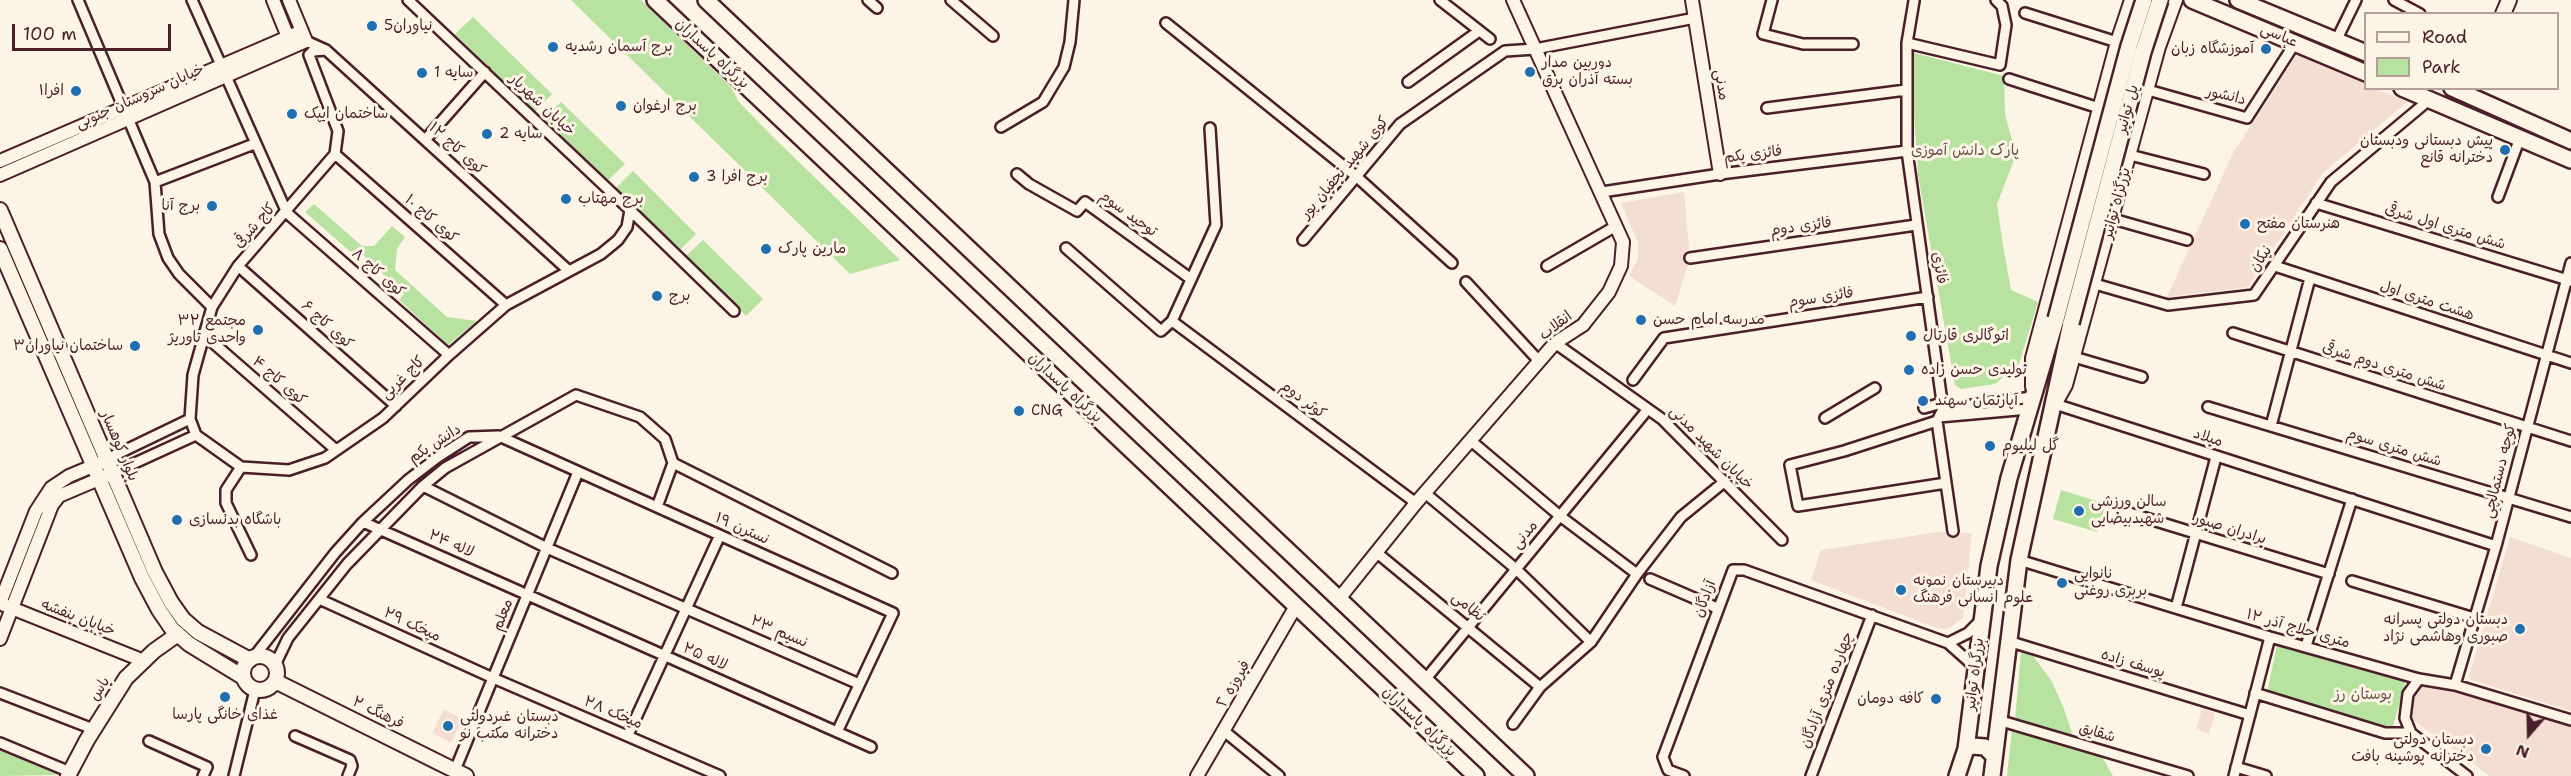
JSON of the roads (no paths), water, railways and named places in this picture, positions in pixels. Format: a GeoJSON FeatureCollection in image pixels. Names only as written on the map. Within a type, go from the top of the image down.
{"type":"FeatureCollection","features":[{"type":"Feature","properties":{"kind":"main road","name":"بزرگراه پاسداران"},"geometry":{"type":"LineString","coordinates":[[655,0],[1473,774]]}},
{"type":"Feature","properties":{"kind":"main road"},"geometry":{"type":"LineString","coordinates":[[706,0],[1526,776]]}},
{"type":"Feature","properties":{"kind":"main road","name":"پل توانیر"},"geometry":{"type":"LineString","coordinates":[[2064,321],[2129,46],[2144,0]]}},
{"type":"Feature","properties":{"kind":"main road","name":"پل توانیر"},"geometry":{"type":"LineString","coordinates":[[2064,321],[2160,0]]}},
{"type":"Feature","properties":{"kind":"main road","name":"عباسى"},"geometry":{"type":"LineString","coordinates":[[2192,0],[2364,72]]}},
{"type":"Feature","properties":{"kind":"main road","name":"عباسى"},"geometry":{"type":"LineString","coordinates":[[2238,0],[2364,52]]}},
{"type":"Feature","properties":{"kind":"main road"},"geometry":{"type":"LineString","coordinates":[[2406,90],[2571,160]]}},
{"type":"Feature","properties":{"kind":"main road"},"geometry":{"type":"LineString","coordinates":[[2454,111],[2461,90],[2571,141]]}},
{"type":"Feature","properties":{"kind":"main road","name":"بلوار کوهسار"},"geometry":{"type":"LineString","coordinates":[[0,210],[104,469],[142,578],[159,610],[178,634],[243,677]]}},
{"type":"Feature","properties":{"kind":"main road","name":"بلوار کوهسار"},"geometry":{"type":"LineString","coordinates":[[0,249],[104,469],[155,572],[183,619],[198,632],[251,659]]}},
{"type":"Feature","properties":{"kind":"main road","name":"بزرگراه توانیر"},"geometry":{"type":"LineString","coordinates":[[1957,776],[1966,749],[1989,566],[1998,524],[2030,403],[2064,321]]}},
{"type":"Feature","properties":{"kind":"main road","name":"بزرگراه توانیر"},"geometry":{"type":"LineString","coordinates":[[1992,776],[2019,560],[2055,404],[2064,321]]}},
{"type":"Feature","properties":{"kind":"main road","name":"یاس"},"geometry":{"type":"LineString","coordinates":[[69,774],[93,729],[126,678],[144,660],[178,634]]}},
{"type":"Feature","properties":{"kind":"main road"},"geometry":{"type":"LineString","coordinates":[[263,657],[275,665],[275,681],[269,688],[255,690],[247,685],[243,677],[244,667],[251,659],[263,657]]}},
{"type":"Feature","properties":{"kind":"main road","name":"فرهنگ ۲"},"geometry":{"type":"LineString","coordinates":[[275,681],[458,774]]}},
{"type":"Feature","properties":{"kind":"main road"},"geometry":{"type":"LineString","coordinates":[[1966,749],[1972,746],[1985,747],[1994,756]]}},
{"type":"Feature","properties":{"kind":"street"},"geometry":{"type":"LineString","coordinates":[[78,0],[155,182],[159,234],[168,258],[179,274],[212,307]]}},
{"type":"Feature","properties":{"kind":"street"},"geometry":{"type":"LineString","coordinates":[[192,0],[224,69],[254,144],[287,213]]}},
{"type":"Feature","properties":{"kind":"street"},"geometry":{"type":"LineString","coordinates":[[273,0],[290,41],[310,63]]}},
{"type":"Feature","properties":{"kind":"street"},"geometry":{"type":"LineString","coordinates":[[289,0],[304,36]]}},
{"type":"Feature","properties":{"kind":"street","name":"خیابان شهریار"},"geometry":{"type":"LineString","coordinates":[[408,0],[734,311]]}},
{"type":"Feature","properties":{"kind":"street"},"geometry":{"type":"LineString","coordinates":[[868,0],[877,8]]}},
{"type":"Feature","properties":{"kind":"street"},"geometry":{"type":"LineString","coordinates":[[951,0],[993,36]]}},
{"type":"Feature","properties":{"kind":"street"},"geometry":{"type":"LineString","coordinates":[[1001,127],[1043,102],[1064,67],[1070,42],[1074,0]]}},
{"type":"Feature","properties":{"kind":"street"},"geometry":{"type":"LineString","coordinates":[[1440,0],[1490,39]]}},
{"type":"Feature","properties":{"kind":"street","name":"انقلاب"},"geometry":{"type":"LineString","coordinates":[[1338,600],[1425,492],[1555,343],[1583,325],[1609,292],[1621,266],[1623,242],[1513,0]]}},
{"type":"Feature","properties":{"kind":"street","name":"مدنی"},"geometry":{"type":"LineString","coordinates":[[1692,0],[1720,174]]}},
{"type":"Feature","properties":{"kind":"street"},"geometry":{"type":"LineString","coordinates":[[1772,0],[1763,34],[1803,44],[1853,44]]}},
{"type":"Feature","properties":{"kind":"street"},"geometry":{"type":"LineString","coordinates":[[1907,43],[2000,65],[2006,25],[2002,6],[1996,0]]}},
{"type":"Feature","properties":{"kind":"street","name":"بزرگراه توانیر"},"geometry":{"type":"LineString","coordinates":[[2030,403],[2032,358],[2118,37],[2130,0]]}},
{"type":"Feature","properties":{"kind":"street","name":"بزرگراه توانیر"},"geometry":{"type":"LineString","coordinates":[[2055,404],[2066,385],[2159,47],[2176,0]]}},
{"type":"Feature","properties":{"kind":"street"},"geometry":{"type":"LineString","coordinates":[[2336,41],[2356,0]]}},
{"type":"Feature","properties":{"kind":"street"},"geometry":{"type":"LineString","coordinates":[[2394,0],[2416,12]]}},
{"type":"Feature","properties":{"kind":"street","name":"فائزی"},"geometry":{"type":"LineString","coordinates":[[1914,1],[1907,43],[1907,151],[1928,297],[1946,483],[1953,531]]}},
{"type":"Feature","properties":{"kind":"street"},"geometry":{"type":"LineString","coordinates":[[2025,13],[2118,37],[2131,29],[2143,31],[2153,37],[2159,47]]}},
{"type":"Feature","properties":{"kind":"street","name":"کوی شهید نجفیان پور"},"geometry":{"type":"LineString","coordinates":[[1303,240],[1400,124],[1504,51],[1535,49],[1695,18]]}},
{"type":"Feature","properties":{"kind":"street"},"geometry":{"type":"LineString","coordinates":[[1166,23],[1357,177],[1452,263]]}},
{"type":"Feature","properties":{"kind":"street"},"geometry":{"type":"LineString","coordinates":[[1408,82],[1479,31]]}},
{"type":"Feature","properties":{"kind":"street","name":"خیابان سروستان جنوبی"},"geometry":{"type":"LineString","coordinates":[[0,161],[123,107],[304,36]]}},
{"type":"Feature","properties":{"kind":"street","name":"کوی کاج ۱۲"},"geometry":{"type":"LineString","coordinates":[[304,36],[326,50],[569,271]]}},
{"type":"Feature","properties":{"kind":"street","name":"دانشور"},"geometry":{"type":"LineString","coordinates":[[2148,90],[2247,118],[2295,43]]}},
{"type":"Feature","properties":{"kind":"street"},"geometry":{"type":"LineString","coordinates":[[326,50],[313,51],[309,55],[310,63],[338,131],[335,154]]}},
{"type":"Feature","properties":{"kind":"street","name":"خیابان سروستان جنوبی"},"geometry":{"type":"LineString","coordinates":[[0,175],[129,120],[224,69]]}},
{"type":"Feature","properties":{"kind":"street"},"geometry":{"type":"LineString","coordinates":[[425,141],[485,72]]}},
{"type":"Feature","properties":{"kind":"street"},"geometry":{"type":"LineString","coordinates":[[2009,79],[2099,108]]}},
{"type":"Feature","properties":{"kind":"street"},"geometry":{"type":"LineString","coordinates":[[1767,108],[1906,90]]}},
{"type":"Feature","properties":{"kind":"street","name":"نیکان"},"geometry":{"type":"LineString","coordinates":[[2095,284],[2168,305],[2254,295],[2331,182],[2429,100]]}},
{"type":"Feature","properties":{"kind":"street"},"geometry":{"type":"LineString","coordinates":[[1066,248],[1161,331],[1172,321],[1216,225],[1210,128]]}},
{"type":"Feature","properties":{"kind":"street"},"geometry":{"type":"LineString","coordinates":[[2498,196],[2520,138]]}},
{"type":"Feature","properties":{"kind":"street"},"geometry":{"type":"LineString","coordinates":[[155,182],[254,144]]}},
{"type":"Feature","properties":{"kind":"street","name":"فائزی یکم"},"geometry":{"type":"LineString","coordinates":[[1602,192],[1720,174],[1907,151]]}},
{"type":"Feature","properties":{"kind":"street","name":"کاج شرقی"},"geometry":{"type":"LineString","coordinates":[[190,419],[193,375],[212,307],[238,266],[287,213],[335,154]]}},
{"type":"Feature","properties":{"kind":"street","name":"کوی کاج ۱۰"},"geometry":{"type":"LineString","coordinates":[[335,154],[506,306]]}},
{"type":"Feature","properties":{"kind":"street"},"geometry":{"type":"LineString","coordinates":[[2130,154],[2204,174]]}},
{"type":"Feature","properties":{"kind":"street","name":"توحید سوم"},"geometry":{"type":"LineString","coordinates":[[1017,174],[1029,184],[1077,211],[1084,202],[1191,279]]}},
{"type":"Feature","properties":{"kind":"street","name":"شش متری اول شرقی"},"geometry":{"type":"LineString","coordinates":[[2316,203],[2568,280]]}},
{"type":"Feature","properties":{"kind":"street","name":"کاج غربی"},"geometry":{"type":"LineString","coordinates":[[241,467],[289,470],[325,458],[383,418],[449,355],[506,306],[601,254],[618,240],[627,227],[630,210]]}},
{"type":"Feature","properties":{"kind":"street","name":"کوی کاج ۸"},"geometry":{"type":"LineString","coordinates":[[287,213],[449,355]]}},
{"type":"Feature","properties":{"kind":"street"},"geometry":{"type":"LineString","coordinates":[[2113,219],[2187,240]]}},
{"type":"Feature","properties":{"kind":"street","name":"فائزی دوم"},"geometry":{"type":"LineString","coordinates":[[1690,258],[1916,225]]}},
{"type":"Feature","properties":{"kind":"street"},"geometry":{"type":"LineString","coordinates":[[1546,266],[1616,226]]}},
{"type":"Feature","properties":{"kind":"street","name":"کوچه دستمالچی"},"geometry":{"type":"LineString","coordinates":[[2455,685],[2496,546],[2544,356],[2568,280],[2571,263]]}},
{"type":"Feature","properties":{"kind":"street","name":"کوی کاج ۶"},"geometry":{"type":"LineString","coordinates":[[238,266],[396,406]]}},
{"type":"Feature","properties":{"kind":"street","name":"هشت متری اول"},"geometry":{"type":"LineString","coordinates":[[2275,266],[2571,363]]}},
{"type":"Feature","properties":{"kind":"street"},"geometry":{"type":"LineString","coordinates":[[2271,426],[2310,278]]}},
{"type":"Feature","properties":{"kind":"street"},"geometry":{"type":"LineString","coordinates":[[1466,282],[1539,361]]}},
{"type":"Feature","properties":{"kind":"street","name":"فائزی سوم"},"geometry":{"type":"LineString","coordinates":[[1632,380],[1664,338],[1928,297]]}},
{"type":"Feature","properties":{"kind":"street","name":"کوثر دوم"},"geometry":{"type":"LineString","coordinates":[[1172,321],[1416,503]]}},
{"type":"Feature","properties":{"kind":"street","name":"شش متری دوم شرقی"},"geometry":{"type":"LineString","coordinates":[[2233,333],[2526,429],[2571,441]]}},
{"type":"Feature","properties":{"kind":"street","name":"کوی کاج ۴"},"geometry":{"type":"LineString","coordinates":[[203,334],[336,450]]}},
{"type":"Feature","properties":{"kind":"street","name":"خیابان شهید مدنی"},"geometry":{"type":"LineString","coordinates":[[1555,343],[1662,419],[1782,540]]}},
{"type":"Feature","properties":{"kind":"street"},"geometry":{"type":"LineString","coordinates":[[2074,357],[2142,378]]}},
{"type":"Feature","properties":{"kind":"street"},"geometry":{"type":"LineString","coordinates":[[1825,418],[1875,387]]}},
{"type":"Feature","properties":{"kind":"street"},"geometry":{"type":"LineString","coordinates":[[499,436],[576,395],[640,417],[665,439],[673,463],[657,507]]}},
{"type":"Feature","properties":{"kind":"street"},"geometry":{"type":"LineString","coordinates":[[1946,483],[1798,506],[1790,465],[1844,451],[1940,413],[2030,403]]}},
{"type":"Feature","properties":{"kind":"street","name":"میلاد"},"geometry":{"type":"LineString","coordinates":[[2055,404],[2496,546]]}},
{"type":"Feature","properties":{"kind":"street","name":"شش متری سوم"},"geometry":{"type":"LineString","coordinates":[[2208,407],[2571,517]]}},
{"type":"Feature","properties":{"kind":"street"},"geometry":{"type":"LineString","coordinates":[[1924,408],[1940,413]]}},
{"type":"Feature","properties":{"kind":"street","name":"مدنی"},"geometry":{"type":"LineString","coordinates":[[1424,681],[1648,409]]}},
{"type":"Feature","properties":{"kind":"street"},"geometry":{"type":"LineString","coordinates":[[104,469],[190,419],[196,435],[241,467],[226,490],[226,503],[251,555]]}},
{"type":"Feature","properties":{"kind":"street"},"geometry":{"type":"LineString","coordinates":[[0,639],[4,605],[36,511],[51,488],[69,476],[104,469],[196,435]]}},
{"type":"Feature","properties":{"kind":"street","name":"نسترن ۱۹"},"geometry":{"type":"LineString","coordinates":[[499,436],[893,613],[860,684]]}},
{"type":"Feature","properties":{"kind":"street","name":"دانش یکم"},"geometry":{"type":"LineString","coordinates":[[275,665],[288,638],[319,598],[379,529],[445,468],[499,436]]}},
{"type":"Feature","properties":{"kind":"street","name":"دانش یکم"},"geometry":{"type":"LineString","coordinates":[[251,659],[335,553],[363,522],[408,480],[469,437],[499,436]]}},
{"type":"Feature","properties":{"kind":"street"},"geometry":{"type":"LineString","coordinates":[[1470,440],[1560,516],[1637,574]]}},
{"type":"Feature","properties":{"kind":"street"},"geometry":{"type":"LineString","coordinates":[[2176,608],[2216,457]]}},
{"type":"Feature","properties":{"kind":"street"},"geometry":{"type":"LineString","coordinates":[[673,463],[892,573]]}},
{"type":"Feature","properties":{"kind":"street","name":"معلم"},"geometry":{"type":"LineString","coordinates":[[458,774],[493,678],[578,472]]}},
{"type":"Feature","properties":{"kind":"street"},"geometry":{"type":"LineString","coordinates":[[1513,723],[1540,687],[1591,642],[1637,574],[1681,517],[1725,482]]}},
{"type":"Feature","properties":{"kind":"street","name":"نسیم ۲۳"},"geometry":{"type":"LineString","coordinates":[[423,486],[547,548],[860,684]]}},
{"type":"Feature","properties":{"kind":"street"},"geometry":{"type":"LineString","coordinates":[[1425,492],[1516,569],[1591,642]]}},
{"type":"Feature","properties":{"kind":"street"},"geometry":{"type":"LineString","coordinates":[[2306,646],[2352,499]]}},
{"type":"Feature","properties":{"kind":"street","name":"برادران صبور"},"geometry":{"type":"LineString","coordinates":[[2122,511],[2329,574]]}},
{"type":"Feature","properties":{"kind":"street","name":"لاله ۲۴"},"geometry":{"type":"LineString","coordinates":[[363,522],[527,595]]}},
{"type":"Feature","properties":{"kind":"street"},"geometry":{"type":"LineString","coordinates":[[628,735],[720,535]]}},
{"type":"Feature","properties":{"kind":"street","name":"نظامی"},"geometry":{"type":"LineString","coordinates":[[1376,552],[1540,687]]}},
{"type":"Feature","properties":{"kind":"street","name":"۱۲ متری حلاج آذر"},"geometry":{"type":"LineString","coordinates":[[2019,560],[2270,637],[2419,679],[2455,685],[2571,720]]}},
{"type":"Feature","properties":{"kind":"street","name":"آزادگان"},"geometry":{"type":"LineString","coordinates":[[1684,776],[1668,770],[1663,757],[1733,570],[1744,570],[1948,643],[1976,668]]}},
{"type":"Feature","properties":{"kind":"street"},"geometry":{"type":"LineString","coordinates":[[1650,579],[1717,608]]}},
{"type":"Feature","properties":{"kind":"street"},"geometry":{"type":"LineString","coordinates":[[2352,581],[2474,618]]}},
{"type":"Feature","properties":{"kind":"street","name":"لاله ۲۵"},"geometry":{"type":"LineString","coordinates":[[527,595],[871,747]]}},
{"type":"Feature","properties":{"kind":"street","name":"میخک ۲۹"},"geometry":{"type":"LineString","coordinates":[[319,598],[493,678]]}},
{"type":"Feature","properties":{"kind":"street","name":"خیابان بنفشه"},"geometry":{"type":"LineString","coordinates":[[4,605],[144,660]]}},
{"type":"Feature","properties":{"kind":"street","name":"فیروزه ٢"},"geometry":{"type":"LineString","coordinates":[[1197,776],[1296,606]]}},
{"type":"Feature","properties":{"kind":"street","name":"چهارده متری آزادگان"},"geometry":{"type":"LineString","coordinates":[[1811,776],[1872,615]]}},
{"type":"Feature","properties":{"kind":"street"},"geometry":{"type":"LineString","coordinates":[[1948,643],[1968,633],[1983,619]]}},
{"type":"Feature","properties":{"kind":"street"},"geometry":{"type":"LineString","coordinates":[[2266,776],[2235,771],[2270,637]]}},
{"type":"Feature","properties":{"kind":"street","name":"یوسف زاده"},"geometry":{"type":"LineString","coordinates":[[2008,641],[2250,715]]}},
{"type":"Feature","properties":{"kind":"street","name":"میخک ۲۸"},"geometry":{"type":"LineString","coordinates":[[493,678],[720,776]]}},
{"type":"Feature","properties":{"kind":"street"},"geometry":{"type":"LineString","coordinates":[[2419,679],[2408,694],[2405,718],[2411,733],[2467,776]]}},
{"type":"Feature","properties":{"kind":"street"},"geometry":{"type":"LineString","coordinates":[[837,732],[860,684]]}},
{"type":"Feature","properties":{"kind":"street"},"geometry":{"type":"LineString","coordinates":[[234,776],[255,690]]}},
{"type":"Feature","properties":{"kind":"street"},"geometry":{"type":"LineString","coordinates":[[0,693],[93,729]]}},
{"type":"Feature","properties":{"kind":"street"},"geometry":{"type":"LineString","coordinates":[[2255,693],[2385,733],[2411,733]]}},
{"type":"Feature","properties":{"kind":"street","name":"شقایق"},"geometry":{"type":"LineString","coordinates":[[1998,720],[2188,776]]}},
{"type":"Feature","properties":{"kind":"street"},"geometry":{"type":"LineString","coordinates":[[1224,731],[1279,776]]}},
{"type":"Feature","properties":{"kind":"street"},"geometry":{"type":"LineString","coordinates":[[295,736],[350,760],[352,766],[348,776]]}},
{"type":"Feature","properties":{"kind":"street"},"geometry":{"type":"LineString","coordinates":[[149,741],[205,771]]}},
{"type":"Feature","properties":{"kind":"street"},"geometry":{"type":"LineString","coordinates":[[0,743],[69,774]]}},
{"type":"Feature","properties":{"kind":"place","name":"نیاوران5"},"geometry":{"type":"Point","coordinates":[372,26]}},
{"type":"Feature","properties":{"kind":"place","name":"برج آسمان رشدیه"},"geometry":{"type":"Point","coordinates":[553,47]}},
{"type":"Feature","properties":{"kind":"place","name":"آموزشگاه زبان"},"geometry":{"type":"Point","coordinates":[2266,49]}},
{"type":"Feature","properties":{"kind":"place","name":"دوربین مدار بسته آذران برق"},"geometry":{"type":"Point","coordinates":[1530,72]}},
{"type":"Feature","properties":{"kind":"place","name":"سایه 1"},"geometry":{"type":"Point","coordinates":[422,73]}},
{"type":"Feature","properties":{"kind":"place","name":"افرا۱"},"geometry":{"type":"Point","coordinates":[76,91]}},
{"type":"Feature","properties":{"kind":"place","name":"برج ارغوان"},"geometry":{"type":"Point","coordinates":[621,106]}},
{"type":"Feature","properties":{"kind":"place","name":"ساختمان ایپک"},"geometry":{"type":"Point","coordinates":[292,114]}},
{"type":"Feature","properties":{"kind":"place","name":"سایه 2"},"geometry":{"type":"Point","coordinates":[487,134]}},
{"type":"Feature","properties":{"kind":"place","name":"پیش دبستانی ودبستان دخترانه قانع"},"geometry":{"type":"Point","coordinates":[2505,150]}},
{"type":"Feature","properties":{"kind":"place","name":"برج افرا 3"},"geometry":{"type":"Point","coordinates":[694,177]}},
{"type":"Feature","properties":{"kind":"place","name":"برج مهتاب"},"geometry":{"type":"Point","coordinates":[566,199]}},
{"type":"Feature","properties":{"kind":"place","name":"برج آنا"},"geometry":{"type":"Point","coordinates":[212,206]}},
{"type":"Feature","properties":{"kind":"place","name":"هنرستان مفتح"},"geometry":{"type":"Point","coordinates":[2245,224]}},
{"type":"Feature","properties":{"kind":"place","name":"مارین پارک"},"geometry":{"type":"Point","coordinates":[766,249]}},
{"type":"Feature","properties":{"kind":"place","name":"برج"},"geometry":{"type":"Point","coordinates":[657,296]}},
{"type":"Feature","properties":{"kind":"place","name":"مدرسه امام حسن"},"geometry":{"type":"Point","coordinates":[1641,320]}},
{"type":"Feature","properties":{"kind":"place","name":"مجتمع ۳۲ واحدی تاوریژ"},"geometry":{"type":"Point","coordinates":[258,330]}},
{"type":"Feature","properties":{"kind":"place","name":"اتو‌گالری قارتال"},"geometry":{"type":"Point","coordinates":[1911,336]}},
{"type":"Feature","properties":{"kind":"place","name":"ساختمان نیاوران۳"},"geometry":{"type":"Point","coordinates":[135,346]}},
{"type":"Feature","properties":{"kind":"place","name":"تولیدی حسن زاده"},"geometry":{"type":"Point","coordinates":[1909,370]}},
{"type":"Feature","properties":{"kind":"place","name":"آپارتمان سهند"},"geometry":{"type":"Point","coordinates":[1923,401]}},
{"type":"Feature","properties":{"kind":"place","name":"CNG"},"geometry":{"type":"Point","coordinates":[1019,411]}},
{"type":"Feature","properties":{"kind":"place","name":"گل لیلیوم"},"geometry":{"type":"Point","coordinates":[1990,446]}},
{"type":"Feature","properties":{"kind":"place","name":"سالن ورزشی شهیدبیضایی"},"geometry":{"type":"Point","coordinates":[2079,511]}},
{"type":"Feature","properties":{"kind":"place","name":"باشگاه بدنسازی"},"geometry":{"type":"Point","coordinates":[177,520]}},
{"type":"Feature","properties":{"kind":"place","name":"نانوایی بربری روغنی"},"geometry":{"type":"Point","coordinates":[2062,583]}},
{"type":"Feature","properties":{"kind":"place","name":"دبیرستان نمونه علوم انسانی فرهنگ"},"geometry":{"type":"Point","coordinates":[1901,590]}},
{"type":"Feature","properties":{"kind":"place","name":"دبستان دولتی پسرانه صبوری وهاشمی نژاد"},"geometry":{"type":"Point","coordinates":[2520,629]}},
{"type":"Feature","properties":{"kind":"place","name":"غذای خانگی پارسا"},"geometry":{"type":"Point","coordinates":[225,697]}},
{"type":"Feature","properties":{"kind":"place","name":"کافه دومان"},"geometry":{"type":"Point","coordinates":[1936,699]}},
{"type":"Feature","properties":{"kind":"place","name":"دبستان غیردولتی دخترانه مکتب نو"},"geometry":{"type":"Point","coordinates":[448,726]}},
{"type":"Feature","properties":{"kind":"place","name":"دبستان دولتی دخترانه پوشینه بافت"},"geometry":{"type":"Point","coordinates":[2486,749]}},
{"type":"Feature","properties":{"kind":"park label","name":"پارک دانش آموزی"},"geometry":{"type":"Point","coordinates":[1965,151]}},
{"type":"Feature","properties":{"kind":"park label","name":"بوستان رز"},"geometry":{"type":"Point","coordinates":[2363,695]}}]}
